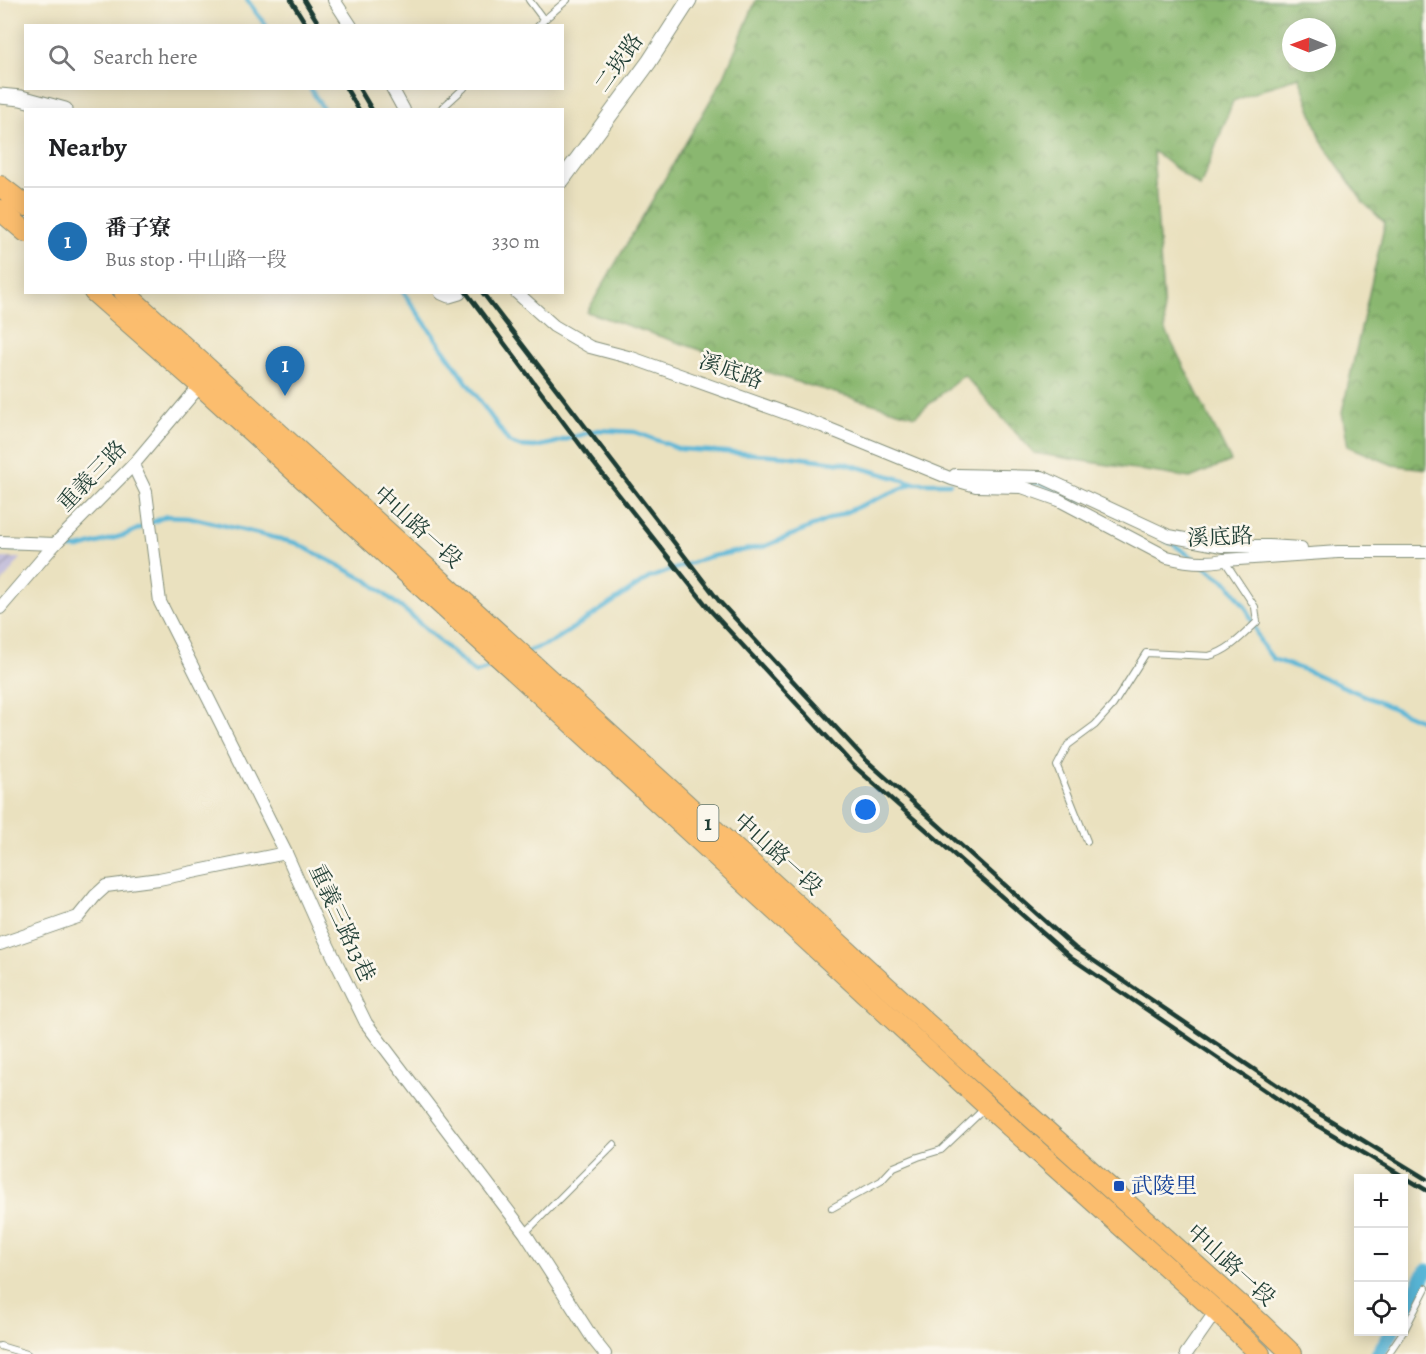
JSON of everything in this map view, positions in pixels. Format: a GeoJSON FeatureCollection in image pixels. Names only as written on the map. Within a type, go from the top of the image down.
{"type":"FeatureCollection","features":[{"type":"Feature","properties":{"kind":"main road"},"geometry":{"type":"LineString","coordinates":[[0,186],[24,204]]}},
{"type":"Feature","properties":{"kind":"main road"},"geometry":{"type":"LineString","coordinates":[[0,210],[24,230]]}},
{"type":"Feature","properties":{"kind":"main road","name":"中山路一段"},"geometry":{"type":"LineString","coordinates":[[97,294],[206,379],[944,1038],[1292,1354]]}},
{"type":"Feature","properties":{"kind":"main road","name":"中山路一段"},"geometry":{"type":"LineString","coordinates":[[126,294],[206,379],[627,774],[987,1106],[1216,1311],[1260,1354]]}},
{"type":"Feature","properties":{"kind":"main road"},"geometry":{"type":"LineString","coordinates":[[931,1054],[944,1038]]}},
{"type":"Feature","properties":{"kind":"street"},"geometry":{"type":"LineString","coordinates":[[334,0],[350,24]]}},
{"type":"Feature","properties":{"kind":"street","name":"二崁路"},"geometry":{"type":"LineString","coordinates":[[564,177],[649,62],[689,0]]}},
{"type":"Feature","properties":{"kind":"street"},"geometry":{"type":"LineString","coordinates":[[393,90],[403,108]]}},
{"type":"Feature","properties":{"kind":"street"},"geometry":{"type":"LineString","coordinates":[[0,96],[21,98],[58,108]]}},
{"type":"Feature","properties":{"kind":"street","name":"溪底路"},"geometry":{"type":"LineString","coordinates":[[518,294],[554,326],[590,347],[632,358],[822,426],[947,477],[976,486],[1022,487],[1059,500],[1167,557],[1185,562],[1338,552],[1426,552]]}},
{"type":"Feature","properties":{"kind":"street","name":"重義三路"},"geometry":{"type":"LineString","coordinates":[[0,608],[55,544],[133,465],[206,379]]}},
{"type":"Feature","properties":{"kind":"street","name":"重義三路13巷"},"geometry":{"type":"LineString","coordinates":[[133,465],[146,492],[160,602],[286,853],[366,1023],[525,1233],[605,1354]]}},
{"type":"Feature","properties":{"kind":"street","name":"溪底路"},"geometry":{"type":"LineString","coordinates":[[947,477],[1042,477],[1169,536],[1222,546],[1269,546],[1338,552]]}},
{"type":"Feature","properties":{"kind":"street"},"geometry":{"type":"LineString","coordinates":[[0,542],[55,544]]}},
{"type":"Feature","properties":{"kind":"street"},"geometry":{"type":"LineString","coordinates":[[0,944],[78,917],[106,886],[159,879],[286,853]]}},
{"type":"Feature","properties":{"kind":"street"},"geometry":{"type":"LineString","coordinates":[[1186,1354],[1216,1311]]}},
{"type":"Feature","properties":{"kind":"lane"},"geometry":{"type":"LineString","coordinates":[[529,0],[544,21]]}},
{"type":"Feature","properties":{"kind":"lane"},"geometry":{"type":"LineString","coordinates":[[540,24],[567,0]]}},
{"type":"Feature","properties":{"kind":"lane"},"geometry":{"type":"LineString","coordinates":[[442,108],[462,90]]}},
{"type":"Feature","properties":{"kind":"lane"},"geometry":{"type":"LineString","coordinates":[[1087,841],[1057,766],[1068,745],[1095,725],[1113,705],[1146,653],[1209,656],[1219,653],[1241,638],[1257,622],[1255,607],[1218,561]]}},
{"type":"Feature","properties":{"kind":"lane"},"geometry":{"type":"LineString","coordinates":[[832,1209],[881,1181],[894,1167],[918,1156],[940,1150],[987,1106]]}},
{"type":"Feature","properties":{"kind":"lane"},"geometry":{"type":"LineString","coordinates":[[525,1233],[614,1144]]}},
{"type":"Feature","properties":{"kind":"lane"},"geometry":{"type":"LineString","coordinates":[[1408,1321],[1426,1287]]}},
{"type":"Feature","properties":{"kind":"lane"},"geometry":{"type":"LineString","coordinates":[[1388,1354],[1400,1336]]}},
{"type":"Feature","properties":{"kind":"lane"},"geometry":{"type":"LineString","coordinates":[[0,1346],[27,1354]]}},
{"type":"Feature","properties":{"kind":"shaded area"},"geometry":{"type":"Polygon","coordinates":[[[0,558],[21,558],[0,585],[0,558]]]}},
{"type":"Feature","properties":{"kind":"green space"},"geometry":{"type":"Polygon","coordinates":[[[756,0],[1426,0],[1426,469],[1393,465],[1348,446],[1342,412],[1385,223],[1363,202],[1322,142],[1299,76],[1233,101],[1200,187],[1153,151],[1165,329],[1231,461],[1190,478],[1034,453],[964,375],[915,416],[794,381],[587,312],[723,79],[756,0]]]}},
{"type":"Feature","properties":{"kind":"waterway"},"geometry":{"type":"LineString","coordinates":[[247,0],[265,24]]}},
{"type":"Feature","properties":{"kind":"waterway"},"geometry":{"type":"LineString","coordinates":[[311,90],[323,108]]}},
{"type":"Feature","properties":{"kind":"waterway"},"geometry":{"type":"LineString","coordinates":[[404,294],[509,442],[519,446],[534,447],[550,444],[598,430],[635,432],[680,449],[786,456],[844,463],[914,483],[950,483]]}},
{"type":"Feature","properties":{"kind":"waterway"},"geometry":{"type":"LineString","coordinates":[[526,652],[552,642],[649,578],[708,557],[766,546],[914,483]]}},
{"type":"Feature","properties":{"kind":"waterway"},"geometry":{"type":"LineString","coordinates":[[1024,483],[1040,483],[1081,502]]}},
{"type":"Feature","properties":{"kind":"waterway"},"geometry":{"type":"LineString","coordinates":[[55,548],[79,548],[125,535],[166,516],[189,517],[296,543],[368,581],[407,612],[475,673],[499,664]]}},
{"type":"Feature","properties":{"kind":"waterway"},"geometry":{"type":"LineString","coordinates":[[1165,540],[1193,558]]}},
{"type":"Feature","properties":{"kind":"waterway"},"geometry":{"type":"LineString","coordinates":[[0,549],[26,549]]}},
{"type":"Feature","properties":{"kind":"waterway"},"geometry":{"type":"LineString","coordinates":[[1202,565],[1229,584],[1248,611],[1261,643],[1273,659],[1310,672],[1420,720],[1426,726]]}},
{"type":"Feature","properties":{"kind":"waterway"},"geometry":{"type":"LineString","coordinates":[[1408,1305],[1426,1271]]}},
{"type":"Feature","properties":{"kind":"waterway"},"geometry":{"type":"LineString","coordinates":[[1378,1354],[1389,1336]]}},
{"type":"Feature","properties":{"kind":"railway"},"geometry":{"type":"LineString","coordinates":[[291,0],[306,24]]}},
{"type":"Feature","properties":{"kind":"railway"},"geometry":{"type":"LineString","coordinates":[[304,0],[319,24]]}},
{"type":"Feature","properties":{"kind":"railway"},"geometry":{"type":"LineString","coordinates":[[347,90],[358,108]]}},
{"type":"Feature","properties":{"kind":"railway"},"geometry":{"type":"LineString","coordinates":[[360,90],[371,108]]}},
{"type":"Feature","properties":{"kind":"railway"},"geometry":{"type":"LineString","coordinates":[[467,294],[593,462],[710,610],[854,766],[1071,958],[1313,1123],[1426,1190]]}},
{"type":"Feature","properties":{"kind":"railway"},"geometry":{"type":"LineString","coordinates":[[484,294],[719,601],[866,760],[1075,948],[1320,1114],[1426,1179]]}},
{"type":"Feature","properties":{"kind":"place","name":"番子寮"},"geometry":{"type":"Point","coordinates":[285,396]}},
{"type":"Feature","properties":{"kind":"place","name":"武陵里"},"geometry":{"type":"Point","coordinates":[1119,1186]}}]}
